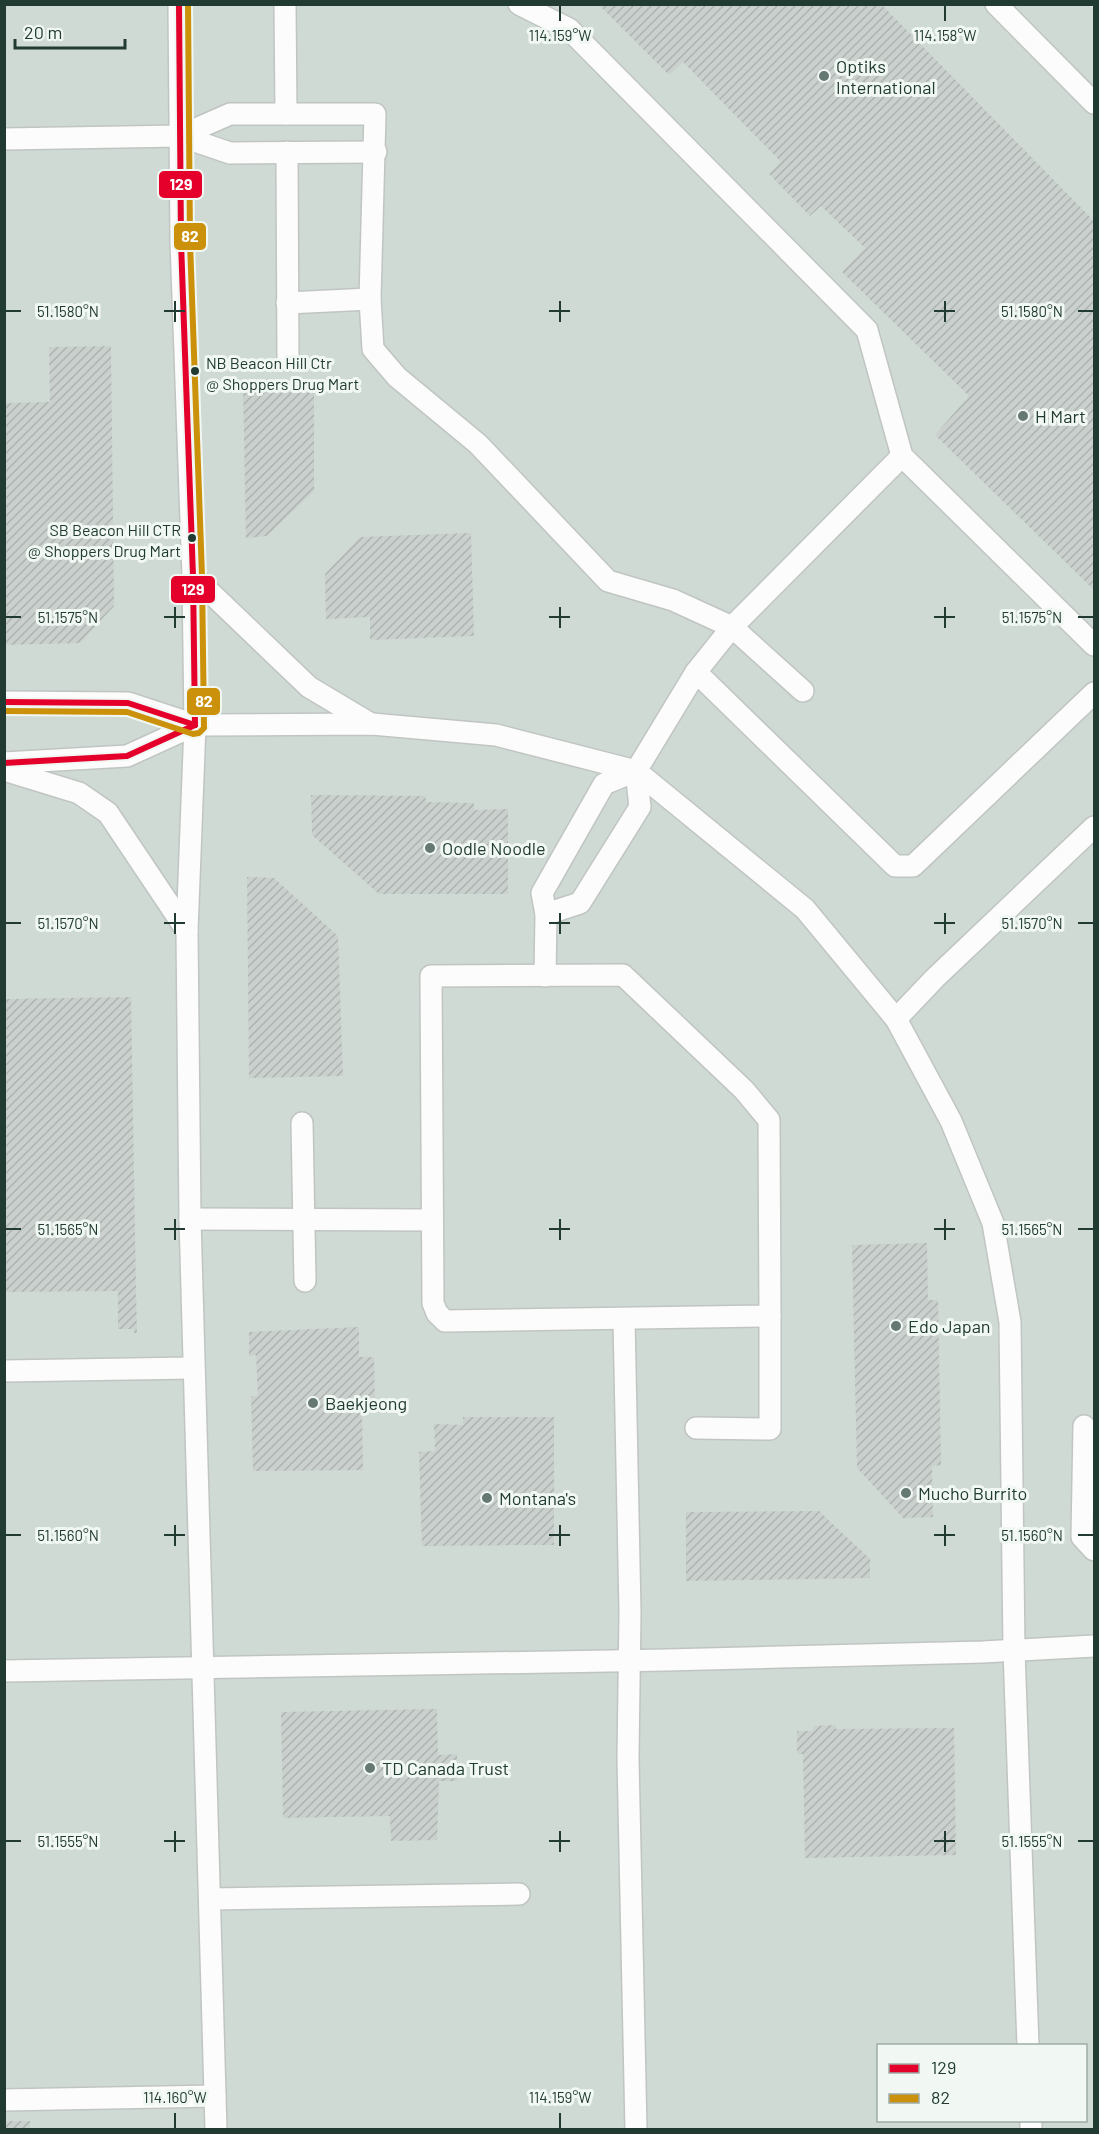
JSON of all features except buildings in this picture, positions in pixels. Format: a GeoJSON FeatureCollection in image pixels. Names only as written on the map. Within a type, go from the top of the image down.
{"type":"FeatureCollection","features":[{"type":"Feature","properties":{"kind":"lane"},"geometry":{"type":"LineString","coordinates":[[179,4],[181,242],[193,576],[195,725],[187,931],[189,1219],[216,2130]]}},
{"type":"Feature","properties":{"kind":"lane"},"geometry":{"type":"LineString","coordinates":[[285,4],[286,114]]}},
{"type":"Feature","properties":{"kind":"lane"},"geometry":{"type":"LineString","coordinates":[[519,4],[569,29],[867,330],[902,456],[1095,645]]}},
{"type":"Feature","properties":{"kind":"lane"},"geometry":{"type":"LineString","coordinates":[[996,4],[1095,103]]}},
{"type":"Feature","properties":{"kind":"lane"},"geometry":{"type":"LineString","coordinates":[[180,136],[230,114],[375,114],[376,152],[370,298],[373,349],[397,377],[478,444],[608,581],[672,600],[732,627],[803,691]]}},
{"type":"Feature","properties":{"kind":"lane"},"geometry":{"type":"LineString","coordinates":[[4,139],[180,136],[230,153],[376,152]]}},
{"type":"Feature","properties":{"kind":"lane"},"geometry":{"type":"LineString","coordinates":[[287,152],[288,360]]}},
{"type":"Feature","properties":{"kind":"lane"},"geometry":{"type":"LineString","coordinates":[[287,303],[370,298]]}},
{"type":"Feature","properties":{"kind":"lane"},"geometry":{"type":"LineString","coordinates":[[545,976],[546,914],[542,893],[604,784],[636,771],[696,672],[732,627],[902,456]]}},
{"type":"Feature","properties":{"kind":"lane"},"geometry":{"type":"LineString","coordinates":[[193,576],[309,687],[372,724]]}},
{"type":"Feature","properties":{"kind":"lane"},"geometry":{"type":"LineString","coordinates":[[696,672],[895,866],[913,866],[1095,693]]}},
{"type":"Feature","properties":{"kind":"lane"},"geometry":{"type":"LineString","coordinates":[[4,702],[128,703],[195,725],[372,724],[496,735],[636,771],[805,909],[896,1019],[951,1121],[993,1223],[1010,1322],[1014,1650],[1028,2044]]}},
{"type":"Feature","properties":{"kind":"lane"},"geometry":{"type":"LineString","coordinates":[[4,763],[127,756],[195,725]]}},
{"type":"Feature","properties":{"kind":"lane"},"geometry":{"type":"LineString","coordinates":[[4,770],[79,793],[108,813],[187,931]]}},
{"type":"Feature","properties":{"kind":"lane"},"geometry":{"type":"LineString","coordinates":[[546,914],[580,903],[640,807],[636,771]]}},
{"type":"Feature","properties":{"kind":"lane"},"geometry":{"type":"LineString","coordinates":[[896,1019],[935,978],[1095,827]]}},
{"type":"Feature","properties":{"kind":"lane"},"geometry":{"type":"LineString","coordinates":[[696,1428],[770,1429],[770,1316],[769,1120],[744,1090],[623,975],[431,976],[433,1303],[437,1313],[445,1321],[770,1316]]}},
{"type":"Feature","properties":{"kind":"lane"},"geometry":{"type":"LineString","coordinates":[[302,1123],[305,1281]]}},
{"type":"Feature","properties":{"kind":"lane"},"geometry":{"type":"LineString","coordinates":[[189,1219],[432,1220]]}},
{"type":"Feature","properties":{"kind":"lane"},"geometry":{"type":"LineString","coordinates":[[624,1319],[629,1659],[628,1758],[636,2130]]}},
{"type":"Feature","properties":{"kind":"lane"},"geometry":{"type":"LineString","coordinates":[[4,1371],[193,1368]]}},
{"type":"Feature","properties":{"kind":"lane"},"geometry":{"type":"LineString","coordinates":[[1084,1426],[1082,1537],[1095,1550]]}},
{"type":"Feature","properties":{"kind":"lane"},"geometry":{"type":"LineString","coordinates":[[4,1671],[204,1670],[1014,1650],[1095,1646]]}},
{"type":"Feature","properties":{"kind":"lane"},"geometry":{"type":"LineString","coordinates":[[210,1899],[519,1894]]}},
{"type":"Feature","properties":{"kind":"lane"},"geometry":{"type":"LineString","coordinates":[[4,2100],[215,2096]]}},
{"type":"Feature","properties":{"kind":"shaded area"},"geometry":{"type":"Polygon","coordinates":[[[5,5],[1090,5],[1094,9],[1094,2129],[5,2130],[5,5]]]}},
{"type":"Feature","properties":{"kind":"transit line","name":"129"},"geometry":{"type":"LineString","coordinates":[[179,4],[181,242],[193,576],[195,725]]}},
{"type":"Feature","properties":{"kind":"transit line","name":"82"},"geometry":{"type":"LineString","coordinates":[[4,711],[127,712],[193,734],[199,733],[204,728],[202,576],[190,242],[188,4]]}},
{"type":"Feature","properties":{"kind":"transit line","name":"129"},"geometry":{"type":"LineString","coordinates":[[4,702],[128,703],[195,725]]}},
{"type":"Feature","properties":{"kind":"transit line","name":"129"},"geometry":{"type":"LineString","coordinates":[[4,763],[127,756],[195,725]]}},
{"type":"Feature","properties":{"kind":"place","name":"Optiks International"},"geometry":{"type":"Point","coordinates":[824,76]}},
{"type":"Feature","properties":{"kind":"place","name":"NB Beacon Hill Ctr @ Shoppers Drug Mart"},"geometry":{"type":"Point","coordinates":[195,371]}},
{"type":"Feature","properties":{"kind":"place","name":"H Mart"},"geometry":{"type":"Point","coordinates":[1023,416]}},
{"type":"Feature","properties":{"kind":"place","name":"SB Beacon Hill CTR @ Shoppers Drug Mart"},"geometry":{"type":"Point","coordinates":[192,538]}},
{"type":"Feature","properties":{"kind":"place","name":"Oodle Noodle"},"geometry":{"type":"Point","coordinates":[430,848]}},
{"type":"Feature","properties":{"kind":"place","name":"Edo Japan"},"geometry":{"type":"Point","coordinates":[896,1326]}},
{"type":"Feature","properties":{"kind":"place","name":"Baekjeong"},"geometry":{"type":"Point","coordinates":[313,1403]}},
{"type":"Feature","properties":{"kind":"place","name":"Mucho Burrito"},"geometry":{"type":"Point","coordinates":[906,1493]}},
{"type":"Feature","properties":{"kind":"place","name":"Montana's"},"geometry":{"type":"Point","coordinates":[487,1498]}},
{"type":"Feature","properties":{"kind":"place","name":"TD Canada Trust"},"geometry":{"type":"Point","coordinates":[370,1768]}}]}
